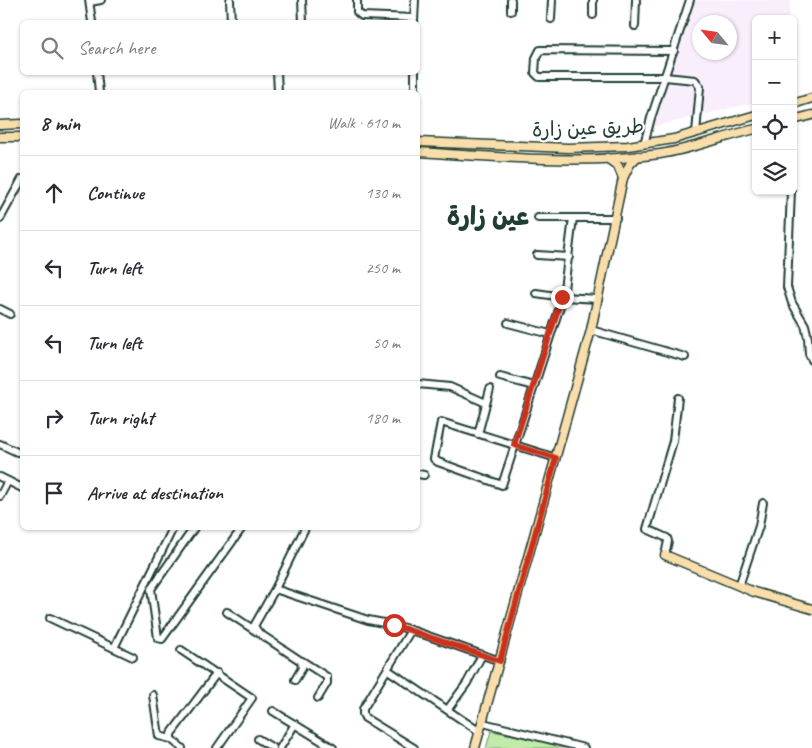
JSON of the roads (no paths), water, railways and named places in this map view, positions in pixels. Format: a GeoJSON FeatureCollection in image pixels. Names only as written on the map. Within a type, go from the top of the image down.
{"type":"FeatureCollection","features":[{"type":"Feature","properties":{"kind":"main road"},"geometry":{"type":"LineString","coordinates":[[797,103],[812,98]]}},
{"type":"Feature","properties":{"kind":"main road"},"geometry":{"type":"LineString","coordinates":[[797,119],[812,115]]}},
{"type":"Feature","properties":{"kind":"main road","name":"طريق عين زارة"},"geometry":{"type":"LineString","coordinates":[[420,142],[568,148],[628,146],[674,139],[752,116]]}},
{"type":"Feature","properties":{"kind":"main road"},"geometry":{"type":"LineString","coordinates":[[0,125],[20,124]]}},
{"type":"Feature","properties":{"kind":"main road","name":"طريق عين زارة"},"geometry":{"type":"LineString","coordinates":[[420,152],[561,158],[638,156],[672,152],[752,129]]}},
{"type":"Feature","properties":{"kind":"main road"},"geometry":{"type":"LineString","coordinates":[[0,138],[20,137]]}},
{"type":"Feature","properties":{"kind":"main road"},"geometry":{"type":"LineString","coordinates":[[475,748],[591,330],[623,178],[630,164],[638,156]]}},
{"type":"Feature","properties":{"kind":"main road"},"geometry":{"type":"LineString","coordinates":[[607,158],[618,166],[623,178]]}},
{"type":"Feature","properties":{"kind":"main road"},"geometry":{"type":"LineString","coordinates":[[665,554],[739,586],[812,609]]}},
{"type":"Feature","properties":{"kind":"street"},"geometry":{"type":"LineString","coordinates":[[92,20],[90,1],[101,0]]}},
{"type":"Feature","properties":{"kind":"street"},"geometry":{"type":"LineString","coordinates":[[230,0],[231,20]]}},
{"type":"Feature","properties":{"kind":"street"},"geometry":{"type":"LineString","coordinates":[[302,0],[303,20]]}},
{"type":"Feature","properties":{"kind":"street"},"geometry":{"type":"LineString","coordinates":[[357,0],[357,12],[362,16],[414,20],[415,0]]}},
{"type":"Feature","properties":{"kind":"street"},"geometry":{"type":"LineString","coordinates":[[511,11],[512,0]]}},
{"type":"Feature","properties":{"kind":"street"},"geometry":{"type":"LineString","coordinates":[[551,19],[552,0]]}},
{"type":"Feature","properties":{"kind":"street"},"geometry":{"type":"LineString","coordinates":[[592,0],[593,15]]}},
{"type":"Feature","properties":{"kind":"street"},"geometry":{"type":"LineString","coordinates":[[635,26],[636,0]]}},
{"type":"Feature","properties":{"kind":"street"},"geometry":{"type":"LineString","coordinates":[[644,144],[690,0]]}},
{"type":"Feature","properties":{"kind":"street"},"geometry":{"type":"LineString","coordinates":[[674,51],[540,50],[536,58],[535,73],[539,77],[665,77],[693,80],[700,85],[696,133]]}},
{"type":"Feature","properties":{"kind":"street"},"geometry":{"type":"LineString","coordinates":[[98,75],[99,90]]}},
{"type":"Feature","properties":{"kind":"street"},"geometry":{"type":"LineString","coordinates":[[277,75],[278,90]]}},
{"type":"Feature","properties":{"kind":"street"},"geometry":{"type":"LineString","coordinates":[[415,75],[415,90]]}},
{"type":"Feature","properties":{"kind":"street"},"geometry":{"type":"LineString","coordinates":[[0,219],[20,183]]}},
{"type":"Feature","properties":{"kind":"street"},"geometry":{"type":"LineString","coordinates":[[791,195],[787,288],[792,303],[805,325],[809,354],[812,360]]}},
{"type":"Feature","properties":{"kind":"street"},"geometry":{"type":"LineString","coordinates":[[538,218],[616,218]]}},
{"type":"Feature","properties":{"kind":"street"},"geometry":{"type":"LineString","coordinates":[[556,458],[514,445],[478,434],[442,422],[434,459],[502,485],[514,445],[562,297],[573,218]]}},
{"type":"Feature","properties":{"kind":"street"},"geometry":{"type":"LineString","coordinates":[[537,255],[569,257]]}},
{"type":"Feature","properties":{"kind":"street"},"geometry":{"type":"LineString","coordinates":[[536,293],[598,299]]}},
{"type":"Feature","properties":{"kind":"street"},"geometry":{"type":"LineString","coordinates":[[0,309],[10,314]]}},
{"type":"Feature","properties":{"kind":"street"},"geometry":{"type":"LineString","coordinates":[[508,323],[550,334]]}},
{"type":"Feature","properties":{"kind":"street"},"geometry":{"type":"LineString","coordinates":[[591,330],[685,357]]}},
{"type":"Feature","properties":{"kind":"street"},"geometry":{"type":"LineString","coordinates":[[500,377],[534,386]]}},
{"type":"Feature","properties":{"kind":"street"},"geometry":{"type":"LineString","coordinates":[[420,384],[453,388],[486,403]]}},
{"type":"Feature","properties":{"kind":"street"},"geometry":{"type":"LineString","coordinates":[[478,434],[490,389]]}},
{"type":"Feature","properties":{"kind":"street"},"geometry":{"type":"LineString","coordinates":[[665,554],[667,538],[647,529],[673,441],[678,398]]}},
{"type":"Feature","properties":{"kind":"street"},"geometry":{"type":"LineString","coordinates":[[0,444],[17,452]]}},
{"type":"Feature","properties":{"kind":"street"},"geometry":{"type":"LineString","coordinates":[[0,476],[20,487]]}},
{"type":"Feature","properties":{"kind":"street"},"geometry":{"type":"LineString","coordinates":[[0,496],[8,481]]}},
{"type":"Feature","properties":{"kind":"street"},"geometry":{"type":"LineString","coordinates":[[739,586],[758,526],[763,503]]}},
{"type":"Feature","properties":{"kind":"street"},"geometry":{"type":"LineString","coordinates":[[114,648],[172,530]]}},
{"type":"Feature","properties":{"kind":"street"},"geometry":{"type":"LineString","coordinates":[[193,530],[151,589],[158,638],[162,639],[241,530]]}},
{"type":"Feature","properties":{"kind":"street"},"geometry":{"type":"LineString","coordinates":[[258,632],[254,626],[275,589],[304,530]]}},
{"type":"Feature","properties":{"kind":"street"},"geometry":{"type":"LineString","coordinates":[[275,589],[368,620],[411,630],[500,661]]}},
{"type":"Feature","properties":{"kind":"street"},"geometry":{"type":"LineString","coordinates":[[227,612],[324,674],[327,677],[327,683],[318,698]]}},
{"type":"Feature","properties":{"kind":"street"},"geometry":{"type":"LineString","coordinates":[[50,618],[133,658]]}},
{"type":"Feature","properties":{"kind":"street"},"geometry":{"type":"LineString","coordinates":[[411,630],[363,709],[363,714],[365,718],[414,748]]}},
{"type":"Feature","properties":{"kind":"street"},"geometry":{"type":"LineString","coordinates":[[181,650],[252,698],[217,748]]}},
{"type":"Feature","properties":{"kind":"street"},"geometry":{"type":"LineString","coordinates":[[448,710],[467,683],[482,655]]}},
{"type":"Feature","properties":{"kind":"street"},"geometry":{"type":"LineString","coordinates":[[295,680],[302,668],[301,661]]}},
{"type":"Feature","properties":{"kind":"street"},"geometry":{"type":"LineString","coordinates":[[388,670],[480,732]]}},
{"type":"Feature","properties":{"kind":"street"},"geometry":{"type":"LineString","coordinates":[[171,739],[171,734],[217,673]]}},
{"type":"Feature","properties":{"kind":"street"},"geometry":{"type":"LineString","coordinates":[[152,695],[159,736],[171,739],[182,748]]}},
{"type":"Feature","properties":{"kind":"street"},"geometry":{"type":"LineString","coordinates":[[273,711],[333,748]]}},
{"type":"Feature","properties":{"kind":"street"},"geometry":{"type":"LineString","coordinates":[[280,748],[295,724]]}},
{"type":"Feature","properties":{"kind":"street"},"geometry":{"type":"LineString","coordinates":[[483,724],[584,748]]}},
{"type":"Feature","properties":{"kind":"street"},"geometry":{"type":"LineString","coordinates":[[258,739],[273,748]]}},
{"type":"Feature","properties":{"kind":"district","name":"عين زارة"},"geometry":{"type":"Point","coordinates":[488,217]}}]}
